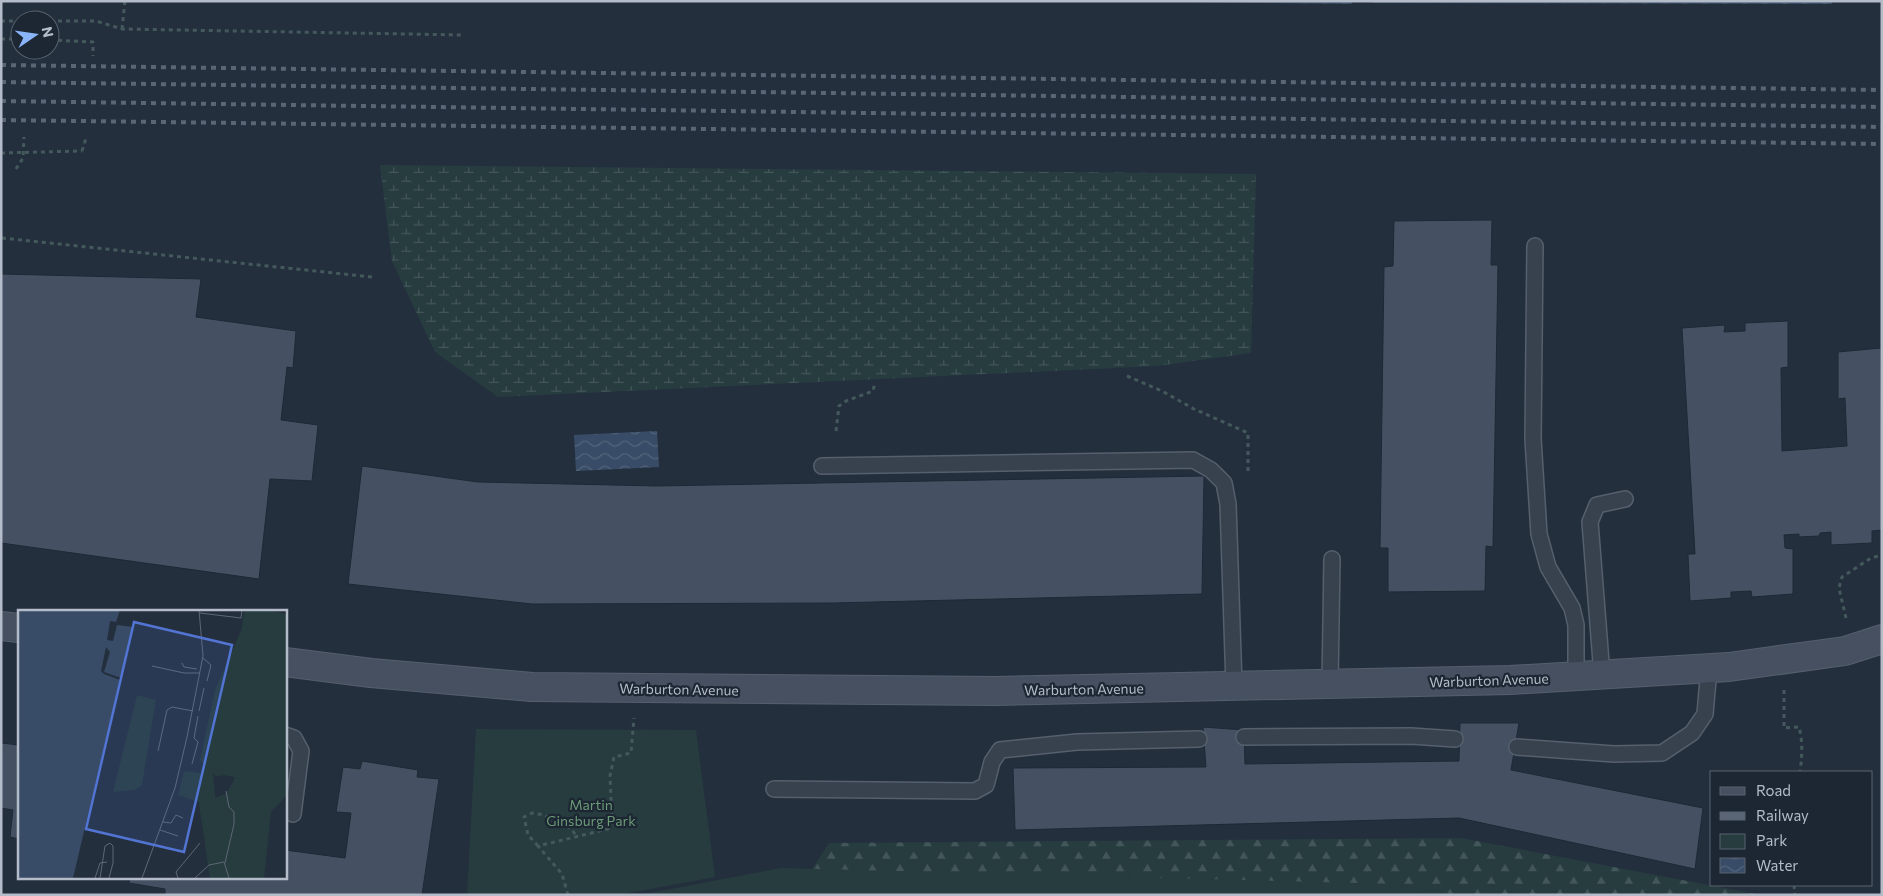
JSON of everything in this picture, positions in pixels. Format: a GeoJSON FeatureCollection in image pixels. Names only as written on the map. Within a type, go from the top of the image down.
{"type":"FeatureCollection","features":[{"type":"Feature","properties":{"kind":"street"},"geometry":{"type":"LineString","coordinates":[[1,626],[18,628]]}},
{"type":"Feature","properties":{"kind":"street","name":"Warburton Avenue"},"geometry":{"type":"LineString","coordinates":[[286,662],[371,673],[532,687],[995,691],[1510,680],[1589,676],[1730,667],[1845,651],[1882,639]]}},
{"type":"Feature","properties":{"kind":"lane"},"geometry":{"type":"LineString","coordinates":[[1535,246],[1533,439],[1539,534],[1548,567],[1572,608],[1589,676]]}},
{"type":"Feature","properties":{"kind":"lane"},"geometry":{"type":"LineString","coordinates":[[822,466],[1193,460],[1211,470],[1224,483],[1228,504],[1234,686]]}},
{"type":"Feature","properties":{"kind":"lane"},"geometry":{"type":"LineString","coordinates":[[1589,676],[1590,522],[1597,505],[1625,499]]}},
{"type":"Feature","properties":{"kind":"lane"},"geometry":{"type":"LineString","coordinates":[[1330,684],[1332,559]]}},
{"type":"Feature","properties":{"kind":"lane"},"geometry":{"type":"LineString","coordinates":[[1517,747],[1614,754],[1662,753],[1692,734],[1705,714],[1709,668]]}},
{"type":"Feature","properties":{"kind":"lane"},"geometry":{"type":"LineString","coordinates":[[286,736],[294,738],[301,751],[293,814]]}},
{"type":"Feature","properties":{"kind":"lane"},"geometry":{"type":"LineString","coordinates":[[1244,737],[1411,736],[1455,738]]}},
{"type":"Feature","properties":{"kind":"lane"},"geometry":{"type":"LineString","coordinates":[[774,789],[975,791],[986,785],[992,762],[1000,750],[1076,742],[1199,739]]}},
{"type":"Feature","properties":{"kind":"path"},"geometry":{"type":"LineString","coordinates":[[122,29],[125,1]]}},
{"type":"Feature","properties":{"kind":"path"},"geometry":{"type":"LineString","coordinates":[[60,21],[96,21],[122,29],[463,35]]}},
{"type":"Feature","properties":{"kind":"path"},"geometry":{"type":"LineString","coordinates":[[60,40],[93,42],[93,56]]}},
{"type":"Feature","properties":{"kind":"path"},"geometry":{"type":"LineString","coordinates":[[16,169],[22,158],[24,136]]}},
{"type":"Feature","properties":{"kind":"path"},"geometry":{"type":"LineString","coordinates":[[1,153],[82,151],[86,138]]}},
{"type":"Feature","properties":{"kind":"path"},"geometry":{"type":"LineString","coordinates":[[2,238],[372,277]]}},
{"type":"Feature","properties":{"kind":"path"},"geometry":{"type":"LineString","coordinates":[[1127,376],[1248,433],[1249,456],[1246,479]]}},
{"type":"Feature","properties":{"kind":"path"},"geometry":{"type":"LineString","coordinates":[[836,431],[839,406],[846,401],[873,391],[875,382]]}},
{"type":"Feature","properties":{"kind":"path"},"geometry":{"type":"LineString","coordinates":[[1846,618],[1840,588],[1842,578],[1871,558],[1882,555]]}},
{"type":"Feature","properties":{"kind":"path"},"geometry":{"type":"LineString","coordinates":[[1784,660],[1784,728],[1799,727],[1802,756],[1800,771]]}},
{"type":"Feature","properties":{"kind":"path"},"geometry":{"type":"LineString","coordinates":[[538,846],[608,829],[612,822],[610,776],[614,757],[631,753],[633,723]]}},
{"type":"Feature","properties":{"kind":"path"},"geometry":{"type":"LineString","coordinates":[[568,895],[562,874],[528,835],[524,817],[532,813],[544,815],[558,824],[571,828],[576,836]]}},
{"type":"Feature","properties":{"kind":"green space"},"geometry":{"type":"Polygon","coordinates":[[[380,165],[1256,174],[1251,353],[1157,366],[498,397],[435,352],[392,261],[380,165]]]}},
{"type":"Feature","properties":{"kind":"green space","name":"Martin Ginsburg Park"},"geometry":{"type":"Polygon","coordinates":[[[476,729],[696,730],[715,877],[618,895],[467,895],[476,729]]]}},
{"type":"Feature","properties":{"kind":"green space"},"geometry":{"type":"Polygon","coordinates":[[[1461,838],[1761,895],[795,895],[829,843],[1461,838]]]}},
{"type":"Feature","properties":{"kind":"green space"},"geometry":{"type":"Polygon","coordinates":[[[781,868],[1392,884],[1459,895],[639,895],[781,868]]]}},
{"type":"Feature","properties":{"kind":"water"},"geometry":{"type":"Polygon","coordinates":[[[1122,1],[1352,1],[1352,4],[1122,1]]]}},
{"type":"Feature","properties":{"kind":"water"},"geometry":{"type":"Polygon","coordinates":[[[1373,1],[1832,1],[1832,4],[1373,3],[1373,1]]]}},
{"type":"Feature","properties":{"kind":"water"},"geometry":{"type":"Polygon","coordinates":[[[657,431],[659,467],[576,471],[574,435],[657,431]]]}},
{"type":"Feature","properties":{"kind":"building"},"geometry":{"type":"Polygon","coordinates":[[[1492,220],[1491,265],[1498,265],[1493,547],[1486,546],[1485,591],[1388,592],[1388,548],[1380,548],[1384,267],[1393,266],[1394,221],[1492,220]]]}},
{"type":"Feature","properties":{"kind":"building"},"geometry":{"type":"Polygon","coordinates":[[[1,274],[201,279],[196,317],[296,331],[293,368],[287,367],[281,420],[318,425],[312,481],[270,479],[259,579],[1,543],[1,274]]]}},
{"type":"Feature","properties":{"kind":"building"},"geometry":{"type":"Polygon","coordinates":[[[1788,321],[1788,367],[1781,368],[1782,451],[1847,446],[1845,398],[1838,399],[1838,352],[1881,348],[1882,530],[1872,531],[1872,543],[1831,545],[1831,532],[1820,533],[1819,536],[1799,537],[1799,534],[1784,535],[1785,548],[1793,549],[1793,594],[1752,597],[1751,591],[1731,592],[1731,598],[1690,601],[1688,554],[1695,554],[1682,328],[1725,325],[1724,332],[1745,331],[1745,323],[1788,321]]]}},
{"type":"Feature","properties":{"kind":"building"},"geometry":{"type":"Polygon","coordinates":[[[362,466],[478,482],[657,486],[1204,476],[1202,594],[833,603],[532,604],[348,584],[362,466]]]}},
{"type":"Feature","properties":{"kind":"building"},"geometry":{"type":"Polygon","coordinates":[[[1460,723],[1519,723],[1511,770],[1703,808],[1695,869],[1459,818],[1015,830],[1013,768],[1206,767],[1203,727],[1244,730],[1245,764],[1459,761],[1460,723]]]}},
{"type":"Feature","properties":{"kind":"building"},"geometry":{"type":"Polygon","coordinates":[[[1,743],[18,745],[18,839],[10,837],[13,810],[1,808],[1,743]]]}},
{"type":"Feature","properties":{"kind":"building"},"geometry":{"type":"Polygon","coordinates":[[[362,761],[418,770],[417,777],[439,779],[422,895],[165,895],[165,889],[129,883],[130,878],[286,878],[286,850],[345,858],[351,813],[336,812],[343,767],[360,769],[362,761]]]}},
{"type":"Feature","properties":{"kind":"railway"},"geometry":{"type":"LineString","coordinates":[[1,65],[1882,90]]}},
{"type":"Feature","properties":{"kind":"railway"},"geometry":{"type":"LineString","coordinates":[[1,82],[1882,107]]}},
{"type":"Feature","properties":{"kind":"railway"},"geometry":{"type":"LineString","coordinates":[[1,101],[1882,127]]}},
{"type":"Feature","properties":{"kind":"railway"},"geometry":{"type":"LineString","coordinates":[[1,120],[1882,144]]}}]}
